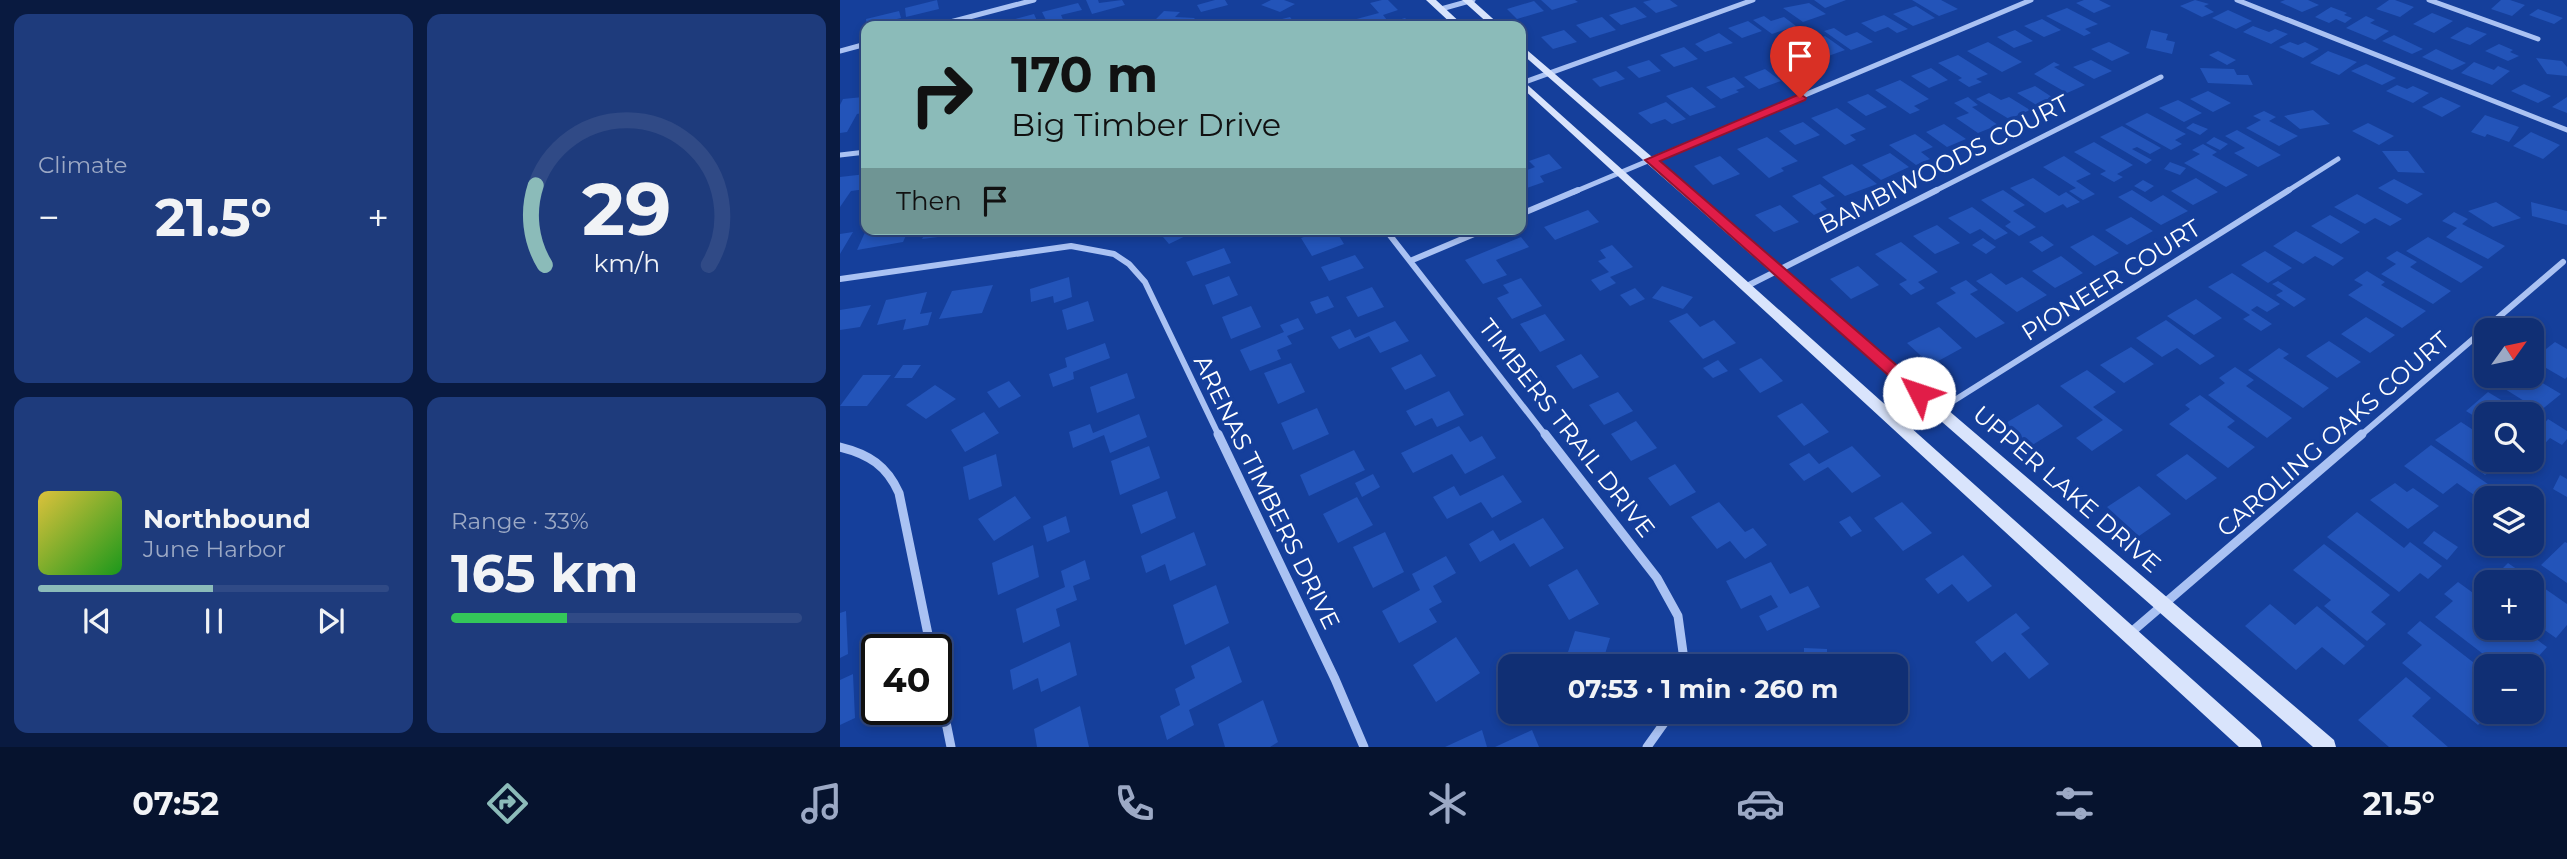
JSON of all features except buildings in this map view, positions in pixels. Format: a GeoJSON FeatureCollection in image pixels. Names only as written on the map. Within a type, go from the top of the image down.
{"type":"FeatureCollection","features":[{"type":"Feature","properties":{"kind":"street"},"geometry":{"type":"LineString","coordinates":[[954,21],[1034,0]]}},
{"type":"Feature","properties":{"kind":"street"},"geometry":{"type":"LineString","coordinates":[[1431,0],[1454,21]]}},
{"type":"Feature","properties":{"kind":"street"},"geometry":{"type":"LineString","coordinates":[[1441,9],[1469,0],[1491,21]]}},
{"type":"Feature","properties":{"kind":"street"},"geometry":{"type":"LineString","coordinates":[[1526,81],[1753,0]]}},
{"type":"Feature","properties":{"kind":"street"},"geometry":{"type":"LineString","coordinates":[[1526,213],[2031,0]]}},
{"type":"Feature","properties":{"kind":"street"},"geometry":{"type":"LineString","coordinates":[[2237,0],[2567,130]]}},
{"type":"Feature","properties":{"kind":"street"},"geometry":{"type":"LineString","coordinates":[[2430,0],[2538,39]]}},
{"type":"Feature","properties":{"kind":"street"},"geometry":{"type":"LineString","coordinates":[[840,51],[861,45]]}},
{"type":"Feature","properties":{"kind":"street","name":"UPPER LAKE DRIVE"},"geometry":{"type":"LineString","coordinates":[[1526,52],[2327,747]]}},
{"type":"Feature","properties":{"kind":"street","name":"BAMBIWOODS COURT"},"geometry":{"type":"LineString","coordinates":[[1745,286],[2161,76]]}},
{"type":"Feature","properties":{"kind":"street"},"geometry":{"type":"LineString","coordinates":[[1526,88],[2253,747]]}},
{"type":"Feature","properties":{"kind":"street"},"geometry":{"type":"LineString","coordinates":[[840,155],[861,153]]}},
{"type":"Feature","properties":{"kind":"street","name":"PIONEER COURT"},"geometry":{"type":"LineString","coordinates":[[1904,432],[2339,159]]}},
{"type":"Feature","properties":{"kind":"street","name":"TIMBERS TRAIL DRIVE"},"geometry":{"type":"LineString","coordinates":[[1390,235],[1657,578],[1678,616],[1683,654]]}},
{"type":"Feature","properties":{"kind":"street"},"geometry":{"type":"LineString","coordinates":[[1410,261],[1472,235]]}},
{"type":"Feature","properties":{"kind":"street","name":"ARENAS TIMBERS DRIVE"},"geometry":{"type":"LineString","coordinates":[[840,279],[1071,246],[1096,247],[1114,252],[1125,260],[1145,282],[1335,679],[1364,747]]}},
{"type":"Feature","properties":{"kind":"street","name":"CAROLING OAKS COURT"},"geometry":{"type":"LineString","coordinates":[[2128,635],[2563,262]]}},
{"type":"Feature","properties":{"kind":"street"},"geometry":{"type":"LineString","coordinates":[[840,447],[860,451],[879,462],[892,475],[900,493],[928,634]]}},
{"type":"Feature","properties":{"kind":"street"},"geometry":{"type":"LineString","coordinates":[[1647,747],[1664,724]]}},
{"type":"Feature","properties":{"kind":"street"},"geometry":{"type":"LineString","coordinates":[[947,725],[951,747]]}},
{"type":"Feature","properties":{"kind":"route"},"geometry":{"type":"LineString","coordinates":[[1800,98],[1651,160],[1919,393]]}}]}
